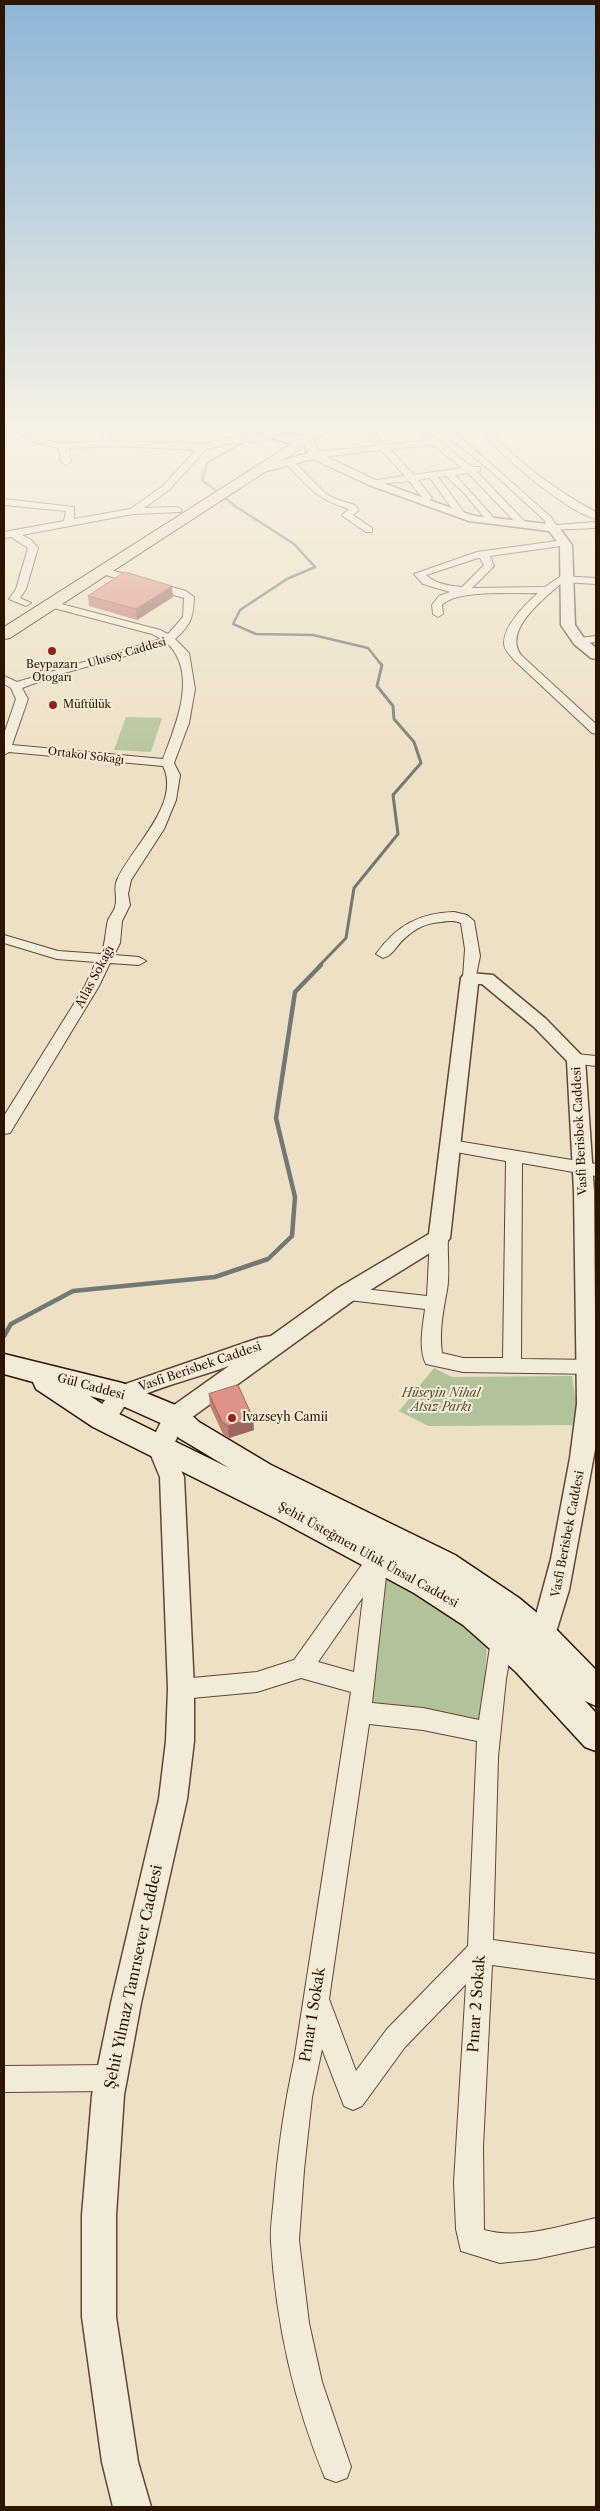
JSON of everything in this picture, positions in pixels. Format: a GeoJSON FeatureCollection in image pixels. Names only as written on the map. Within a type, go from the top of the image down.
{"type":"FeatureCollection","features":[{"type":"Feature","properties":{"kind":"highway"},"geometry":{"type":"LineString","coordinates":[[4,617],[122,544]]}},
{"type":"Feature","properties":{"kind":"highway"},"geometry":{"type":"LineString","coordinates":[[4,634],[103,571],[140,544]]}},
{"type":"Feature","properties":{"kind":"main road","name":"Gül Caddesi"},"geometry":{"type":"LineString","coordinates":[[4,1364],[33,1373],[122,1394],[175,1418]]}},
{"type":"Feature","properties":{"kind":"main road","name":"Gül Caddesi"},"geometry":{"type":"LineString","coordinates":[[33,1373],[103,1418],[160,1448]]}},
{"type":"Feature","properties":{"kind":"main road","name":"Şehit Üsteğmen Ufuk Ünsal Caddesi"},"geometry":{"type":"LineString","coordinates":[[175,1418],[189,1430],[261,1473],[445,1564],[596,1736]]}},
{"type":"Feature","properties":{"kind":"main road","name":"Şehit Üsteğmen Ufuk Ünsal Caddesi"},"geometry":{"type":"LineString","coordinates":[[160,1448],[286,1509],[378,1558],[504,1632]]}},
{"type":"Feature","properties":{"kind":"main road"},"geometry":{"type":"LineString","coordinates":[[504,1632],[539,1634],[596,1691]]}},
{"type":"Feature","properties":{"kind":"street"},"geometry":{"type":"LineString","coordinates":[[26,603],[14,599],[21,589],[33,548],[30,544]]}},
{"type":"Feature","properties":{"kind":"street"},"geometry":{"type":"LineString","coordinates":[[548,590],[465,591],[434,586],[422,580],[419,574],[484,554],[555,544]]}},
{"type":"Feature","properties":{"kind":"street"},"geometry":{"type":"LineString","coordinates":[[565,544],[568,579],[568,625],[580,641],[596,655]]}},
{"type":"Feature","properties":{"kind":"street"},"geometry":{"type":"LineString","coordinates":[[465,591],[471,582],[489,566],[484,554]]}},
{"type":"Feature","properties":{"kind":"street"},"geometry":{"type":"LineString","coordinates":[[50,604],[156,632],[169,639],[181,628],[188,617],[189,597],[182,593],[103,571]]}},
{"type":"Feature","properties":{"kind":"street"},"geometry":{"type":"LineString","coordinates":[[596,581],[561,579],[536,601],[514,629],[510,643],[512,652],[596,730]]}},
{"type":"Feature","properties":{"kind":"street"},"geometry":{"type":"LineString","coordinates":[[438,614],[436,605],[440,600],[449,595],[465,591],[477,597]]}},
{"type":"Feature","properties":{"kind":"street","name":"Ulusoy Caddesi"},"geometry":{"type":"LineString","coordinates":[[16,686],[53,673],[162,644],[169,639],[183,653],[189,689],[183,723],[168,763]]}},
{"type":"Feature","properties":{"kind":"street"},"geometry":{"type":"LineString","coordinates":[[580,641],[596,639]]}},
{"type":"Feature","properties":{"kind":"street"},"geometry":{"type":"LineString","coordinates":[[4,679],[16,686],[22,699],[4,749]]}},
{"type":"Feature","properties":{"kind":"street","name":"Ortakol Sokağı"},"geometry":{"type":"LineString","coordinates":[[4,749],[168,763]]}},
{"type":"Feature","properties":{"kind":"street","name":"Atlas Sokağı"},"geometry":{"type":"LineString","coordinates":[[4,1129],[92,986],[107,957],[113,943],[115,921],[123,905],[121,894],[124,880],[158,829],[170,800],[174,775],[168,763]]}},
{"type":"Feature","properties":{"kind":"street"},"geometry":{"type":"LineString","coordinates":[[383,954],[394,939],[416,922],[434,918],[462,917],[467,921],[473,959],[439,1238],[438,1289],[434,1303],[431,1341],[433,1359],[462,1365],[512,1366],[592,1378]]}},
{"type":"Feature","properties":{"kind":"street"},"geometry":{"type":"LineString","coordinates":[[4,939],[57,955],[81,958],[107,957],[139,961]]}},
{"type":"Feature","properties":{"kind":"street","name":"Vasfi Berisbek Caddesi"},"geometry":{"type":"LineString","coordinates":[[470,978],[487,979],[586,1060],[590,1168],[592,1378],[586,1440],[555,1603],[539,1634]]}},
{"type":"Feature","properties":{"kind":"street"},"geometry":{"type":"LineString","coordinates":[[451,1146],[590,1168]]}},
{"type":"Feature","properties":{"kind":"street"},"geometry":{"type":"LineString","coordinates":[[512,1366],[514,1157]]}},
{"type":"Feature","properties":{"kind":"street","name":"Vasfi Berisbek Caddesi"},"geometry":{"type":"LineString","coordinates":[[160,1448],[175,1418],[244,1369],[279,1340],[346,1294],[439,1238]]}},
{"type":"Feature","properties":{"kind":"street"},"geometry":{"type":"LineString","coordinates":[[346,1294],[434,1303]]}},
{"type":"Feature","properties":{"kind":"street","name":"Vasfi Berisbek Caddesi"},"geometry":{"type":"LineString","coordinates":[[103,1418],[122,1394],[279,1340]]}},
{"type":"Feature","properties":{"kind":"street","name":"Şehit Yılmaz Tanrısever Caddesi"},"geometry":{"type":"LineString","coordinates":[[132,2507],[120,2462],[99,2317],[99,2214],[108,2095],[126,2003],[173,1799],[180,1741],[181,1689],[172,1477],[160,1448]]}},
{"type":"Feature","properties":{"kind":"street"},"geometry":{"type":"LineString","coordinates":[[301,1668],[378,1558]]}},
{"type":"Feature","properties":{"kind":"street","name":"Pınar 1 Sokak"},"geometry":{"type":"LineString","coordinates":[[336,2467],[307,2382],[295,2323],[285,2240],[298,2106],[364,1686],[378,1558]]}},
{"type":"Feature","properties":{"kind":"street","name":"Pınar 2 Sokak"},"geometry":{"type":"LineString","coordinates":[[504,1632],[494,1679],[483,1813],[480,1951],[471,2085],[466,2211],[471,2241],[500,2249],[536,2246],[596,2232]]}},
{"type":"Feature","properties":{"kind":"street"},"geometry":{"type":"LineString","coordinates":[[181,1689],[257,1682],[301,1668],[364,1686]]}},
{"type":"Feature","properties":{"kind":"street"},"geometry":{"type":"LineString","coordinates":[[360,1712],[423,1719],[489,1732]]}},
{"type":"Feature","properties":{"kind":"street"},"geometry":{"type":"LineString","coordinates":[[316,1999],[353,2096],[396,2038],[480,1951],[596,1966]]}},
{"type":"Feature","properties":{"kind":"street"},"geometry":{"type":"LineString","coordinates":[[4,2079],[111,2078]]}},
{"type":"Feature","properties":{"kind":"green space"},"geometry":{"type":"Polygon","coordinates":[[[126,717],[162,718],[151,752],[114,750],[126,717]]]}},
{"type":"Feature","properties":{"kind":"green space","name":"Hüseyin Nihal Atsız Parkı"},"geometry":{"type":"Polygon","coordinates":[[[434,1368],[452,1377],[572,1376],[580,1425],[428,1426],[399,1411],[434,1368]]]}},
{"type":"Feature","properties":{"kind":"green space"},"geometry":{"type":"Polygon","coordinates":[[[384,1574],[454,1611],[487,1645],[482,1726],[367,1704],[384,1574]]]}},
{"type":"Feature","properties":{"kind":"building"},"geometry":{"type":"Polygon","coordinates":[[[125,572],[172,586],[136,609],[88,596],[125,572]]]}},
{"type":"Feature","properties":{"kind":"building"},"geometry":{"type":"Polygon","coordinates":[[[238,1385],[253,1418],[228,1426],[222,1422],[209,1394],[238,1385]]]}},
{"type":"Feature","properties":{"kind":"waterway"},"geometry":{"type":"LineString","coordinates":[[294,544],[315,567],[287,579],[240,610],[233,624],[256,634],[313,635],[368,648],[380,663]]}},
{"type":"Feature","properties":{"kind":"waterway"},"geometry":{"type":"LineString","coordinates":[[319,966],[346,938],[354,888],[398,834],[393,795],[421,763],[414,742],[394,719],[393,706],[377,686],[382,665],[380,663]]}},
{"type":"Feature","properties":{"kind":"waterway"},"geometry":{"type":"LineString","coordinates":[[4,1336],[11,1324],[73,1291],[215,1277],[268,1259],[292,1236],[295,1197],[276,1118],[295,992],[321,965]]}},
{"type":"Feature","properties":{"kind":"place","name":"Beypazarı Otogarı"},"geometry":{"type":"Point","coordinates":[52,651]}},
{"type":"Feature","properties":{"kind":"place","name":"Müftülük"},"geometry":{"type":"Point","coordinates":[53,705]}},
{"type":"Feature","properties":{"kind":"place","name":"Ivazseyh Camii"},"geometry":{"type":"Point","coordinates":[232,1418]}}]}
